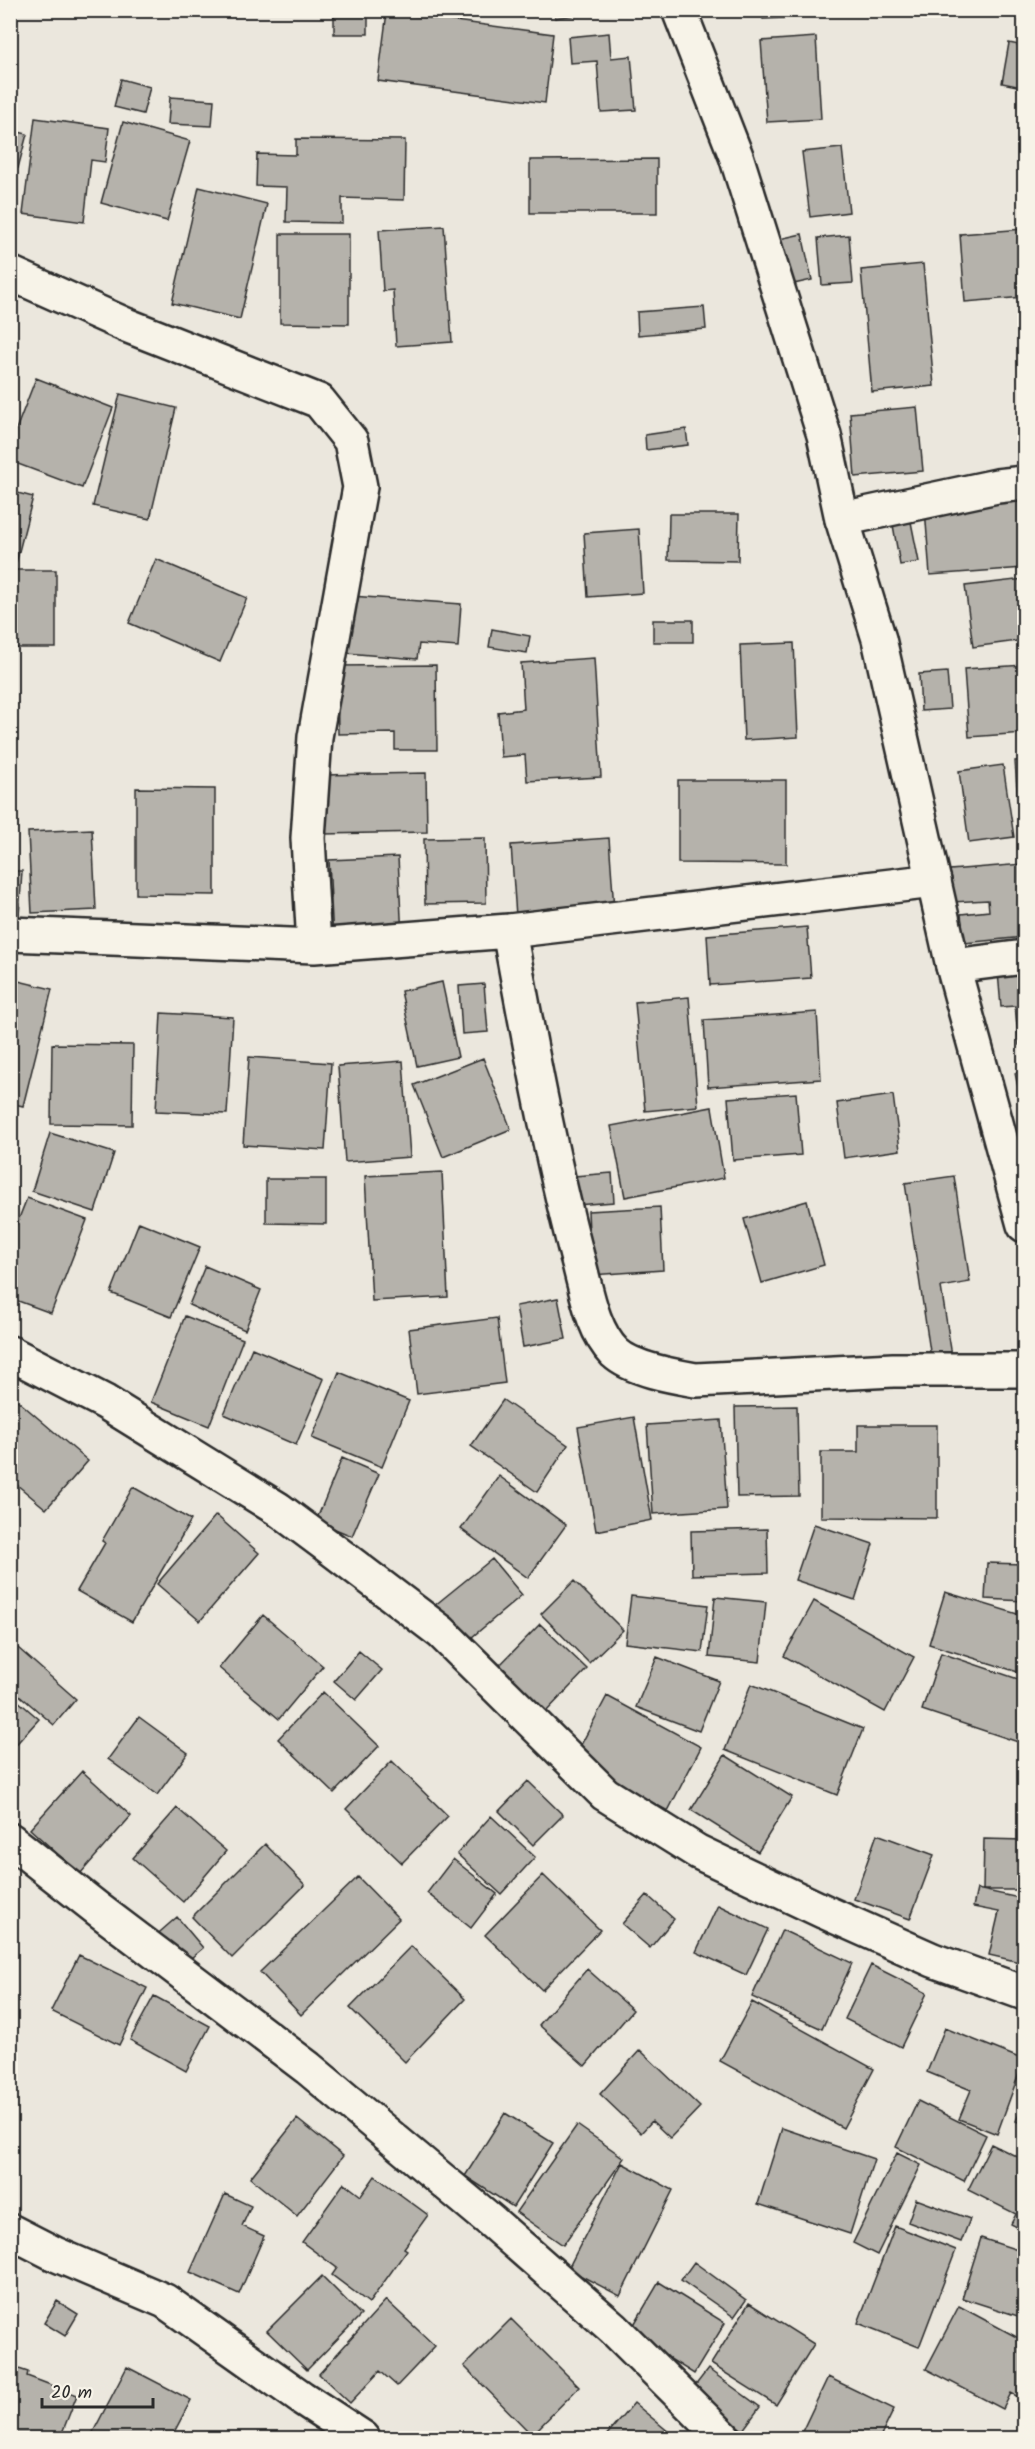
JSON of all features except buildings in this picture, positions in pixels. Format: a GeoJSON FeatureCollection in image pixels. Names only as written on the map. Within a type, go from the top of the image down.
{"type":"FeatureCollection","features":[{"type":"Feature","properties":{"kind":"street"},"geometry":{"type":"LineString","coordinates":[[679,10],[736,156],[824,435],[842,519],[879,639],[953,966],[1024,1225]]}},
{"type":"Feature","properties":{"kind":"street"},"geometry":{"type":"LineString","coordinates":[[10,273],[126,325],[320,401],[351,441],[360,487],[315,738],[308,838],[314,946]]}},
{"type":"Feature","properties":{"kind":"street"},"geometry":{"type":"LineString","coordinates":[[842,519],[997,486],[1024,483]]}},
{"type":"Feature","properties":{"kind":"street"},"geometry":{"type":"LineString","coordinates":[[10,934],[314,946],[509,931],[934,881]]}},
{"type":"Feature","properties":{"kind":"street"},"geometry":{"type":"LineString","coordinates":[[509,931],[536,1077],[567,1218],[590,1305],[603,1336],[616,1354],[632,1363],[666,1375],[696,1380],[882,1371],[1024,1370]]}},
{"type":"Feature","properties":{"kind":"street"},"geometry":{"type":"LineString","coordinates":[[953,966],[1024,957]]}},
{"type":"Feature","properties":{"kind":"street"},"geometry":{"type":"LineString","coordinates":[[10,1353],[105,1401],[278,1509],[441,1632],[605,1794],[698,1851],[793,1897],[933,1960],[1024,1993]]}},
{"type":"Feature","properties":{"kind":"street"},"geometry":{"type":"LineString","coordinates":[[10,1840],[308,2068],[462,2197],[613,2328],[724,2439]]}},
{"type":"Feature","properties":{"kind":"street"},"geometry":{"type":"LineString","coordinates":[[10,2231],[55,2254],[165,2301],[363,2439]]}}]}
